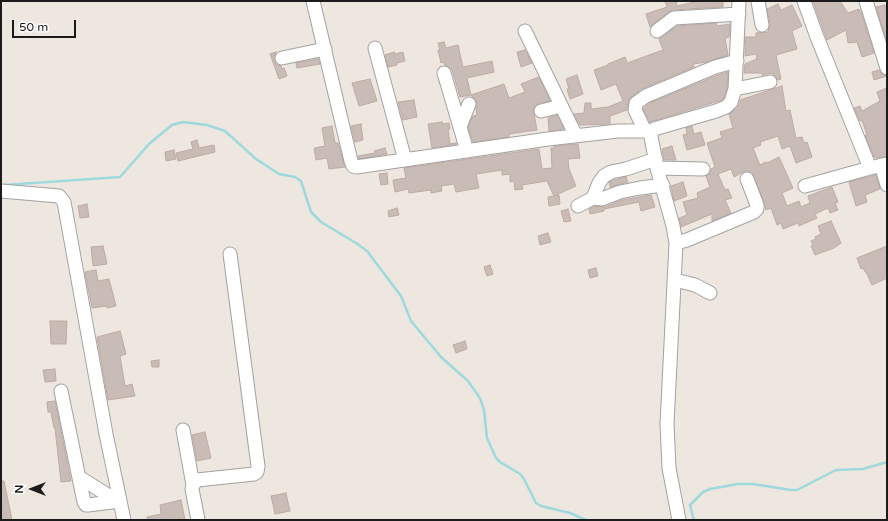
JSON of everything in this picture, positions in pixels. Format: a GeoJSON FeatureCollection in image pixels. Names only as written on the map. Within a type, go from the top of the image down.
{"type":"FeatureCollection","features":[{"type":"Feature","properties":{"kind":"street"},"geometry":{"type":"LineString","coordinates":[[314,1],[353,166],[360,167],[576,136],[618,131],[648,131],[696,118],[726,107],[733,98],[735,89],[739,7],[674,18],[657,31]]}},
{"type":"Feature","properties":{"kind":"street"},"geometry":{"type":"LineString","coordinates":[[758,1],[762,25]]}},
{"type":"Feature","properties":{"kind":"street"},"geometry":{"type":"LineString","coordinates":[[804,1],[817,37],[879,165],[887,185]]}},
{"type":"Feature","properties":{"kind":"street"},"geometry":{"type":"LineString","coordinates":[[866,1],[887,68]]}},
{"type":"Feature","properties":{"kind":"street"},"geometry":{"type":"LineString","coordinates":[[525,31],[576,136]]}},
{"type":"Feature","properties":{"kind":"street"},"geometry":{"type":"LineString","coordinates":[[375,48],[405,160]]}},
{"type":"Feature","properties":{"kind":"street"},"geometry":{"type":"LineString","coordinates":[[282,58],[325,49]]}},
{"type":"Feature","properties":{"kind":"street"},"geometry":{"type":"LineString","coordinates":[[679,520],[669,468],[667,424],[676,243],[651,137],[636,110],[636,103],[653,93],[715,67],[737,61]]}},
{"type":"Feature","properties":{"kind":"street"},"geometry":{"type":"LineString","coordinates":[[444,73],[467,151]]}},
{"type":"Feature","properties":{"kind":"street"},"geometry":{"type":"LineString","coordinates":[[735,89],[770,82]]}},
{"type":"Feature","properties":{"kind":"street"},"geometry":{"type":"LineString","coordinates":[[460,127],[469,104]]}},
{"type":"Feature","properties":{"kind":"street"},"geometry":{"type":"LineString","coordinates":[[541,111],[561,106]]}},
{"type":"Feature","properties":{"kind":"street"},"geometry":{"type":"LineString","coordinates":[[593,198],[599,183],[604,176],[611,172],[656,163],[702,169]]}},
{"type":"Feature","properties":{"kind":"street"},"geometry":{"type":"LineString","coordinates":[[805,186],[879,165]]}},
{"type":"Feature","properties":{"kind":"street"},"geometry":{"type":"LineString","coordinates":[[676,243],[688,240],[754,212],[757,209],[757,205],[747,179]]}},
{"type":"Feature","properties":{"kind":"street"},"geometry":{"type":"LineString","coordinates":[[578,206],[593,198],[602,199],[620,192],[663,185]]}},
{"type":"Feature","properties":{"kind":"street"},"geometry":{"type":"LineString","coordinates":[[1,191],[59,196],[64,202],[118,501],[124,520]]}},
{"type":"Feature","properties":{"kind":"street"},"geometry":{"type":"LineString","coordinates":[[193,485],[197,480],[254,474],[258,472],[230,254]]}},
{"type":"Feature","properties":{"kind":"street"},"geometry":{"type":"LineString","coordinates":[[675,280],[694,285],[710,293]]}},
{"type":"Feature","properties":{"kind":"street"},"geometry":{"type":"LineString","coordinates":[[62,391],[84,502],[86,505],[118,501]]}},
{"type":"Feature","properties":{"kind":"street"},"geometry":{"type":"LineString","coordinates":[[182,430],[193,485],[192,489],[198,520]]}},
{"type":"Feature","properties":{"kind":"street"},"geometry":{"type":"LineString","coordinates":[[78,477],[118,501]]}},
{"type":"Feature","properties":{"kind":"building"},"geometry":{"type":"Polygon","coordinates":[[[665,1],[676,1],[677,6],[699,1],[723,1],[723,7],[673,10],[650,27],[646,14],[667,7],[665,1]]]}},
{"type":"Feature","properties":{"kind":"building"},"geometry":{"type":"Polygon","coordinates":[[[813,1],[840,1],[848,13],[859,9],[874,53],[862,57],[857,42],[848,43],[846,30],[827,40],[813,1]]]}},
{"type":"Feature","properties":{"kind":"building"},"geometry":{"type":"Polygon","coordinates":[[[778,4],[781,10],[792,5],[802,26],[792,31],[797,49],[776,55],[781,79],[778,80],[772,73],[762,75],[762,73],[744,73],[745,64],[757,59],[756,54],[745,56],[745,37],[756,37],[756,33],[768,32],[770,24],[767,9],[778,4]]]}},
{"type":"Feature","properties":{"kind":"building"},"geometry":{"type":"Polygon","coordinates":[[[887,5],[887,41],[876,7],[887,5]]]}},
{"type":"Feature","properties":{"kind":"building"},"geometry":{"type":"Polygon","coordinates":[[[716,23],[717,26],[730,24],[729,37],[725,38],[728,55],[707,62],[693,64],[694,67],[639,90],[629,99],[627,110],[610,116],[610,124],[580,125],[574,114],[584,113],[585,103],[591,103],[591,109],[608,107],[623,101],[616,84],[601,90],[594,70],[625,57],[627,63],[663,50],[659,39],[677,26],[716,23]]]}},
{"type":"Feature","properties":{"kind":"building"},"geometry":{"type":"Polygon","coordinates":[[[444,42],[446,48],[458,45],[463,67],[492,61],[494,72],[467,78],[471,95],[460,97],[452,70],[445,65],[444,62],[441,63],[438,43],[444,42]]]}},
{"type":"Feature","properties":{"kind":"building"},"geometry":{"type":"Polygon","coordinates":[[[525,50],[532,63],[521,67],[517,52],[525,50]]]}},
{"type":"Feature","properties":{"kind":"building"},"geometry":{"type":"Polygon","coordinates":[[[276,52],[274,60],[276,64],[281,66],[282,69],[284,68],[287,76],[279,79],[270,54],[276,52]]]}},
{"type":"Feature","properties":{"kind":"building"},"geometry":{"type":"Polygon","coordinates":[[[394,52],[395,54],[403,52],[405,61],[388,67],[385,55],[394,52]]]}},
{"type":"Feature","properties":{"kind":"building"},"geometry":{"type":"Polygon","coordinates":[[[318,59],[320,64],[297,68],[296,63],[318,59]]]}},
{"type":"Feature","properties":{"kind":"building"},"geometry":{"type":"Polygon","coordinates":[[[879,70],[882,74],[887,76],[874,80],[872,72],[879,70]]]}},
{"type":"Feature","properties":{"kind":"building"},"geometry":{"type":"Polygon","coordinates":[[[728,72],[727,88],[722,100],[650,122],[643,109],[650,103],[728,72]]]}},
{"type":"Feature","properties":{"kind":"building"},"geometry":{"type":"Polygon","coordinates":[[[577,75],[583,94],[570,99],[566,79],[577,75]]]}},
{"type":"Feature","properties":{"kind":"building"},"geometry":{"type":"Polygon","coordinates":[[[539,77],[550,101],[539,103],[533,108],[537,130],[509,134],[509,137],[473,142],[468,127],[473,116],[477,115],[477,103],[471,95],[504,84],[509,98],[525,92],[521,84],[539,77]]]}},
{"type":"Feature","properties":{"kind":"building"},"geometry":{"type":"Polygon","coordinates":[[[370,79],[377,101],[359,106],[352,83],[370,79]]]}},
{"type":"Feature","properties":{"kind":"building"},"geometry":{"type":"Polygon","coordinates":[[[782,86],[786,111],[790,110],[796,138],[802,137],[804,143],[807,142],[812,157],[796,163],[790,146],[782,149],[778,136],[760,142],[761,145],[753,148],[760,165],[779,157],[793,188],[782,193],[787,206],[799,201],[801,207],[810,203],[808,196],[832,187],[838,202],[835,203],[838,210],[830,213],[828,208],[815,214],[817,218],[799,226],[798,223],[783,229],[781,223],[777,225],[771,208],[766,210],[752,173],[745,171],[734,177],[731,169],[718,174],[725,190],[728,189],[732,198],[725,200],[731,213],[712,221],[712,214],[681,227],[679,218],[687,215],[683,202],[698,198],[697,193],[710,187],[706,176],[710,173],[711,169],[715,167],[707,143],[722,138],[720,132],[733,128],[729,114],[737,108],[740,100],[782,86]]]}},
{"type":"Feature","properties":{"kind":"building"},"geometry":{"type":"Polygon","coordinates":[[[887,88],[887,156],[876,158],[874,157],[865,135],[867,135],[862,120],[860,121],[854,108],[860,106],[862,111],[880,101],[877,92],[887,88]]]}},
{"type":"Feature","properties":{"kind":"building"},"geometry":{"type":"Polygon","coordinates":[[[414,100],[417,117],[403,120],[398,102],[414,100]]]}},
{"type":"Feature","properties":{"kind":"building"},"geometry":{"type":"Polygon","coordinates":[[[557,115],[564,129],[549,131],[548,118],[557,115]]]}},
{"type":"Feature","properties":{"kind":"building"},"geometry":{"type":"Polygon","coordinates":[[[442,122],[443,124],[449,123],[450,129],[448,130],[450,144],[457,144],[432,148],[428,124],[442,122]]]}},
{"type":"Feature","properties":{"kind":"building"},"geometry":{"type":"Polygon","coordinates":[[[361,124],[363,140],[355,142],[351,126],[361,124]]]}},
{"type":"Feature","properties":{"kind":"building"},"geometry":{"type":"Polygon","coordinates":[[[332,126],[335,143],[338,143],[345,167],[329,169],[327,158],[316,160],[314,148],[325,146],[322,128],[332,126]]]}},
{"type":"Feature","properties":{"kind":"building"},"geometry":{"type":"Polygon","coordinates":[[[692,126],[694,134],[701,132],[705,145],[687,150],[683,135],[687,134],[686,128],[692,126]]]}},
{"type":"Feature","properties":{"kind":"building"},"geometry":{"type":"Polygon","coordinates":[[[197,140],[199,148],[214,145],[215,152],[178,161],[176,153],[193,149],[191,142],[197,140]]]}},
{"type":"Feature","properties":{"kind":"building"},"geometry":{"type":"Polygon","coordinates":[[[578,144],[580,158],[568,159],[569,169],[576,186],[554,196],[547,181],[522,185],[523,189],[515,190],[514,181],[510,182],[510,174],[502,175],[502,170],[476,174],[479,188],[456,192],[454,184],[441,186],[442,191],[431,193],[431,190],[409,193],[408,189],[395,192],[393,180],[406,178],[404,168],[539,149],[542,169],[552,168],[551,148],[554,148],[554,146],[578,144]]]}},
{"type":"Feature","properties":{"kind":"building"},"geometry":{"type":"Polygon","coordinates":[[[672,146],[676,160],[664,160],[662,149],[672,146]]]}},
{"type":"Feature","properties":{"kind":"building"},"geometry":{"type":"Polygon","coordinates":[[[385,148],[387,154],[359,159],[358,156],[375,153],[374,151],[385,148]]]}},
{"type":"Feature","properties":{"kind":"building"},"geometry":{"type":"Polygon","coordinates":[[[174,150],[176,159],[166,161],[165,152],[174,150]]]}},
{"type":"Feature","properties":{"kind":"building"},"geometry":{"type":"Polygon","coordinates":[[[387,173],[388,184],[381,185],[379,174],[387,173]]]}},
{"type":"Feature","properties":{"kind":"building"},"geometry":{"type":"Polygon","coordinates":[[[876,175],[880,189],[865,195],[867,202],[856,206],[849,182],[876,175]]]}},
{"type":"Feature","properties":{"kind":"building"},"geometry":{"type":"Polygon","coordinates":[[[626,177],[628,182],[610,187],[609,182],[626,177]]]}},
{"type":"Feature","properties":{"kind":"building"},"geometry":{"type":"Polygon","coordinates":[[[683,182],[687,196],[674,201],[671,186],[683,182]]]}},
{"type":"Feature","properties":{"kind":"building"},"geometry":{"type":"Polygon","coordinates":[[[559,195],[560,204],[549,206],[548,197],[559,195]]]}},
{"type":"Feature","properties":{"kind":"building"},"geometry":{"type":"Polygon","coordinates":[[[651,195],[655,207],[641,211],[639,202],[604,209],[604,211],[590,214],[589,209],[595,206],[605,207],[622,200],[651,195]]]}},
{"type":"Feature","properties":{"kind":"building"},"geometry":{"type":"Polygon","coordinates":[[[87,204],[89,217],[80,218],[78,206],[87,204]]]}},
{"type":"Feature","properties":{"kind":"building"},"geometry":{"type":"Polygon","coordinates":[[[397,208],[399,215],[389,217],[388,211],[397,208]]]}},
{"type":"Feature","properties":{"kind":"building"},"geometry":{"type":"Polygon","coordinates":[[[568,209],[571,221],[564,222],[561,211],[568,209]]]}},
{"type":"Feature","properties":{"kind":"building"},"geometry":{"type":"Polygon","coordinates":[[[831,221],[841,243],[834,248],[815,255],[811,246],[813,245],[811,241],[816,239],[815,237],[821,234],[818,226],[831,221]]]}},
{"type":"Feature","properties":{"kind":"building"},"geometry":{"type":"Polygon","coordinates":[[[548,233],[551,242],[540,245],[538,236],[548,233]]]}},
{"type":"Feature","properties":{"kind":"building"},"geometry":{"type":"Polygon","coordinates":[[[103,246],[107,264],[93,266],[91,247],[103,246]]]}},
{"type":"Feature","properties":{"kind":"building"},"geometry":{"type":"Polygon","coordinates":[[[887,246],[887,278],[872,285],[866,272],[863,268],[861,269],[857,258],[887,246]]]}},
{"type":"Feature","properties":{"kind":"building"},"geometry":{"type":"Polygon","coordinates":[[[490,265],[493,274],[487,276],[484,267],[490,265]]]}},
{"type":"Feature","properties":{"kind":"building"},"geometry":{"type":"Polygon","coordinates":[[[596,268],[598,276],[590,278],[588,270],[596,268]]]}},
{"type":"Feature","properties":{"kind":"building"},"geometry":{"type":"Polygon","coordinates":[[[96,270],[98,281],[109,279],[116,306],[107,308],[107,306],[92,308],[85,272],[96,270]]]}},
{"type":"Feature","properties":{"kind":"building"},"geometry":{"type":"Polygon","coordinates":[[[50,321],[67,321],[66,344],[51,344],[50,321]]]}},
{"type":"Feature","properties":{"kind":"building"},"geometry":{"type":"Polygon","coordinates":[[[120,331],[126,354],[120,356],[125,386],[132,384],[135,396],[108,400],[97,337],[120,331]]]}},
{"type":"Feature","properties":{"kind":"building"},"geometry":{"type":"Polygon","coordinates":[[[465,341],[467,349],[456,353],[453,345],[465,341]]]}},
{"type":"Feature","properties":{"kind":"building"},"geometry":{"type":"Polygon","coordinates":[[[159,360],[159,367],[152,367],[151,361],[159,360]]]}},
{"type":"Feature","properties":{"kind":"building"},"geometry":{"type":"Polygon","coordinates":[[[55,369],[56,381],[45,382],[43,370],[55,369]]]}},
{"type":"Feature","properties":{"kind":"building"},"geometry":{"type":"Polygon","coordinates":[[[55,401],[71,481],[61,482],[55,428],[51,412],[48,412],[47,402],[55,401]]]}},
{"type":"Feature","properties":{"kind":"building"},"geometry":{"type":"Polygon","coordinates":[[[205,432],[211,458],[197,461],[192,435],[205,432]]]}},
{"type":"Feature","properties":{"kind":"building"},"geometry":{"type":"Polygon","coordinates":[[[1,481],[4,481],[12,520],[1,520],[1,481]]]}},
{"type":"Feature","properties":{"kind":"building"},"geometry":{"type":"Polygon","coordinates":[[[286,493],[290,511],[275,514],[271,496],[286,493]]]}},
{"type":"Feature","properties":{"kind":"building"},"geometry":{"type":"Polygon","coordinates":[[[181,500],[185,520],[147,520],[147,517],[161,514],[160,505],[181,500]]]}},
{"type":"Feature","properties":{"kind":"waterway"},"geometry":{"type":"LineString","coordinates":[[4,185],[120,177],[149,144],[172,125],[183,122],[207,125],[225,131],[256,159],[279,174],[295,177],[301,181],[311,212],[321,222],[367,251],[401,296],[411,321],[441,357],[468,381],[480,398],[484,410],[487,438],[496,458],[520,474],[536,503],[541,506],[570,513],[586,520]]}},
{"type":"Feature","properties":{"kind":"waterway"},"geometry":{"type":"LineString","coordinates":[[694,520],[690,505],[703,492],[710,489],[738,484],[753,484],[797,490],[836,470],[863,469],[887,462]]}}]}
